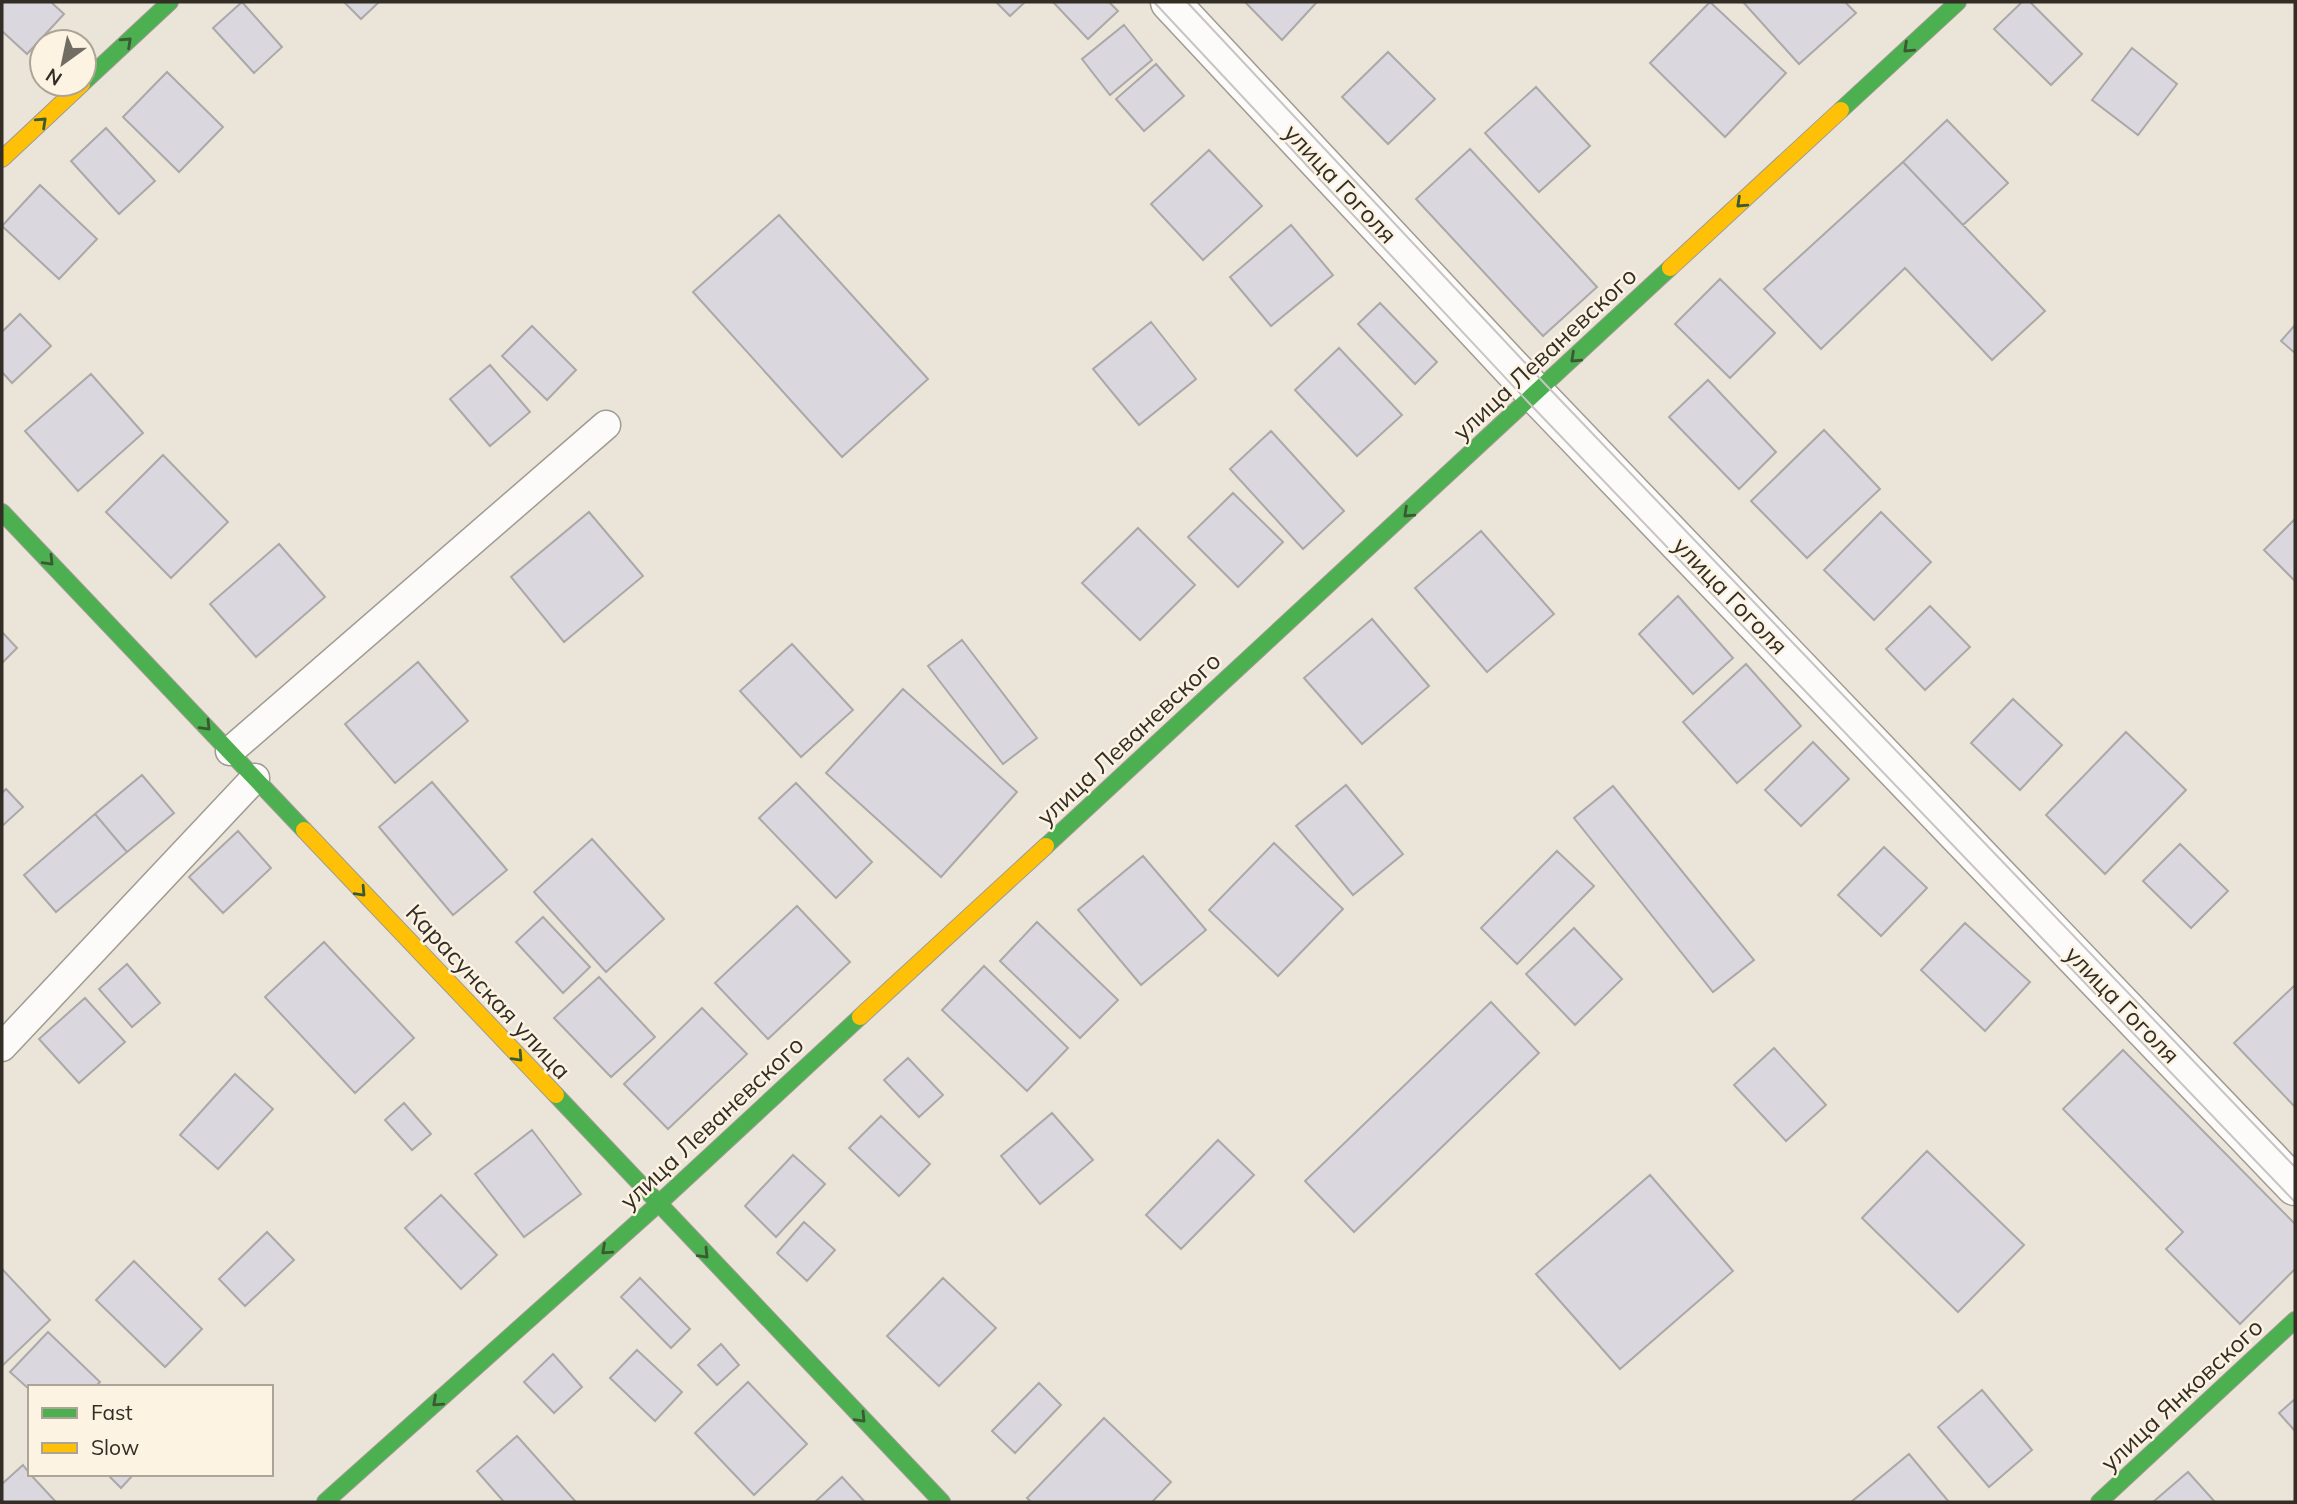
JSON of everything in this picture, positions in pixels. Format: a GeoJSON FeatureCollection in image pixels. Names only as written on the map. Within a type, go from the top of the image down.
{"type":"FeatureCollection","features":[{"type":"Feature","properties":{"kind":"street"},"geometry":{"type":"LineString","coordinates":[[98,69],[170,2]]}},
{"type":"Feature","properties":{"kind":"street","name":"улица Гоголя"},"geometry":{"type":"LineString","coordinates":[[1170,2],[1536,394],[2295,1186]]}},
{"type":"Feature","properties":{"kind":"street","name":"улица Леваневского"},"geometry":{"type":"LineString","coordinates":[[325,1502],[657,1205],[1958,2]]}},
{"type":"Feature","properties":{"kind":"street"},"geometry":{"type":"LineString","coordinates":[[2,159],[67,98]]}},
{"type":"Feature","properties":{"kind":"street","name":"Карасунская улица"},"geometry":{"type":"LineString","coordinates":[[2,512],[657,1205],[942,1502]]}},
{"type":"Feature","properties":{"kind":"street","name":"улица Янковского"},"geometry":{"type":"LineString","coordinates":[[2099,1502],[2295,1320]]}},
{"type":"Feature","properties":{"kind":"lane"},"geometry":{"type":"LineString","coordinates":[[230,751],[606,425]]}},
{"type":"Feature","properties":{"kind":"lane"},"geometry":{"type":"LineString","coordinates":[[2,1047],[255,778]]}},
{"type":"Feature","properties":{"kind":"building"},"geometry":{"type":"Polygon","coordinates":[[[2,2],[51,2],[64,14],[51,28],[28,28],[27,54],[2,31],[2,2]]]}},
{"type":"Feature","properties":{"kind":"building"},"geometry":{"type":"Polygon","coordinates":[[[242,2],[282,47],[254,73],[213,28],[242,2]]]}},
{"type":"Feature","properties":{"kind":"building"},"geometry":{"type":"Polygon","coordinates":[[[344,2],[379,2],[361,19],[344,2]]]}},
{"type":"Feature","properties":{"kind":"building"},"geometry":{"type":"Polygon","coordinates":[[[996,2],[1025,2],[1010,16],[996,2]]]}},
{"type":"Feature","properties":{"kind":"building"},"geometry":{"type":"Polygon","coordinates":[[[1053,2],[1109,2],[1118,11],[1088,39],[1053,2]]]}},
{"type":"Feature","properties":{"kind":"building"},"geometry":{"type":"Polygon","coordinates":[[[1245,2],[1317,2],[1282,40],[1245,2]]]}},
{"type":"Feature","properties":{"kind":"building"},"geometry":{"type":"Polygon","coordinates":[[[1710,2],[1786,73],[1725,137],[1650,63],[1710,2]]]}},
{"type":"Feature","properties":{"kind":"building"},"geometry":{"type":"Polygon","coordinates":[[[1743,2],[1845,2],[1856,13],[1799,64],[1743,2]]]}},
{"type":"Feature","properties":{"kind":"building"},"geometry":{"type":"Polygon","coordinates":[[[2022,2],[2030,2],[2082,54],[2051,85],[1994,29],[2022,2]]]}},
{"type":"Feature","properties":{"kind":"building"},"geometry":{"type":"Polygon","coordinates":[[[1124,25],[1152,60],[1110,95],[1082,59],[1124,25]]]}},
{"type":"Feature","properties":{"kind":"building"},"geometry":{"type":"Polygon","coordinates":[[[2132,48],[2177,84],[2138,135],[2092,100],[2132,48]]]}},
{"type":"Feature","properties":{"kind":"building"},"geometry":{"type":"Polygon","coordinates":[[[1388,52],[1435,99],[1388,144],[1342,97],[1388,52]]]}},
{"type":"Feature","properties":{"kind":"building"},"geometry":{"type":"Polygon","coordinates":[[[1156,64],[1184,96],[1144,131],[1116,99],[1156,64]]]}},
{"type":"Feature","properties":{"kind":"building"},"geometry":{"type":"Polygon","coordinates":[[[167,72],[223,127],[179,172],[123,117],[167,72]]]}},
{"type":"Feature","properties":{"kind":"building"},"geometry":{"type":"Polygon","coordinates":[[[1536,87],[1590,146],[1539,192],[1485,133],[1536,87]]]}},
{"type":"Feature","properties":{"kind":"building"},"geometry":{"type":"Polygon","coordinates":[[[1947,120],[2008,183],[1963,225],[1903,162],[1947,120]]]}},
{"type":"Feature","properties":{"kind":"building"},"geometry":{"type":"Polygon","coordinates":[[[106,128],[155,181],[119,214],[71,161],[106,128]]]}},
{"type":"Feature","properties":{"kind":"building"},"geometry":{"type":"Polygon","coordinates":[[[1470,149],[1597,287],[1543,336],[1416,199],[1470,149]]]}},
{"type":"Feature","properties":{"kind":"building"},"geometry":{"type":"Polygon","coordinates":[[[1209,150],[1262,206],[1203,260],[1151,204],[1209,150]]]}},
{"type":"Feature","properties":{"kind":"building"},"geometry":{"type":"Polygon","coordinates":[[[1903,162],[2045,311],[1992,360],[1905,268],[1821,349],[1764,289],[1903,162]]]}},
{"type":"Feature","properties":{"kind":"building"},"geometry":{"type":"Polygon","coordinates":[[[40,185],[97,239],[59,279],[2,226],[40,185]]]}},
{"type":"Feature","properties":{"kind":"building"},"geometry":{"type":"Polygon","coordinates":[[[779,215],[928,379],[842,457],[693,292],[779,215]]]}},
{"type":"Feature","properties":{"kind":"building"},"geometry":{"type":"Polygon","coordinates":[[[1291,225],[1333,275],[1271,326],[1230,277],[1291,225]]]}},
{"type":"Feature","properties":{"kind":"building"},"geometry":{"type":"Polygon","coordinates":[[[1720,279],[1775,333],[1730,378],[1675,324],[1720,279]]]}},
{"type":"Feature","properties":{"kind":"building"},"geometry":{"type":"Polygon","coordinates":[[[1380,303],[1437,362],[1415,384],[1358,324],[1380,303]]]}},
{"type":"Feature","properties":{"kind":"building"},"geometry":{"type":"Polygon","coordinates":[[[20,314],[51,346],[12,383],[2,372],[2,332],[20,314]]]}},
{"type":"Feature","properties":{"kind":"building"},"geometry":{"type":"Polygon","coordinates":[[[1151,322],[1196,379],[1139,425],[1093,369],[1151,322]]]}},
{"type":"Feature","properties":{"kind":"building"},"geometry":{"type":"Polygon","coordinates":[[[2295,325],[2295,353],[2281,341],[2295,325]]]}},
{"type":"Feature","properties":{"kind":"building"},"geometry":{"type":"Polygon","coordinates":[[[532,326],[576,370],[547,400],[502,356],[532,326]]]}},
{"type":"Feature","properties":{"kind":"building"},"geometry":{"type":"Polygon","coordinates":[[[1339,348],[1402,415],[1357,456],[1295,390],[1339,348]]]}},
{"type":"Feature","properties":{"kind":"building"},"geometry":{"type":"Polygon","coordinates":[[[490,365],[530,412],[490,446],[450,399],[490,365]]]}},
{"type":"Feature","properties":{"kind":"building"},"geometry":{"type":"Polygon","coordinates":[[[91,374],[143,433],[78,491],[25,431],[91,374]]]}},
{"type":"Feature","properties":{"kind":"building"},"geometry":{"type":"Polygon","coordinates":[[[1708,380],[1776,452],[1739,489],[1669,417],[1708,380]]]}},
{"type":"Feature","properties":{"kind":"building"},"geometry":{"type":"Polygon","coordinates":[[[1824,430],[1880,489],[1807,558],[1751,501],[1824,430]]]}},
{"type":"Feature","properties":{"kind":"building"},"geometry":{"type":"Polygon","coordinates":[[[1271,431],[1344,511],[1303,549],[1230,469],[1271,431]]]}},
{"type":"Feature","properties":{"kind":"building"},"geometry":{"type":"Polygon","coordinates":[[[163,455],[228,522],[171,578],[106,512],[163,455]]]}},
{"type":"Feature","properties":{"kind":"building"},"geometry":{"type":"Polygon","coordinates":[[[1233,493],[1283,542],[1238,587],[1188,537],[1233,493]]]}},
{"type":"Feature","properties":{"kind":"building"},"geometry":{"type":"Polygon","coordinates":[[[589,512],[643,576],[564,642],[511,577],[589,512]]]}},
{"type":"Feature","properties":{"kind":"building"},"geometry":{"type":"Polygon","coordinates":[[[1881,512],[1931,562],[1874,620],[1824,570],[1881,512]]]}},
{"type":"Feature","properties":{"kind":"building"},"geometry":{"type":"Polygon","coordinates":[[[2295,519],[2295,581],[2264,550],[2295,519]]]}},
{"type":"Feature","properties":{"kind":"building"},"geometry":{"type":"Polygon","coordinates":[[[1138,528],[1195,585],[1140,640],[1082,583],[1138,528]]]}},
{"type":"Feature","properties":{"kind":"building"},"geometry":{"type":"Polygon","coordinates":[[[1481,531],[1554,614],[1487,672],[1415,588],[1481,531]]]}},
{"type":"Feature","properties":{"kind":"building"},"geometry":{"type":"Polygon","coordinates":[[[279,544],[325,597],[256,657],[210,604],[279,544]]]}},
{"type":"Feature","properties":{"kind":"building"},"geometry":{"type":"Polygon","coordinates":[[[1678,596],[1733,658],[1693,694],[1639,634],[1678,596]]]}},
{"type":"Feature","properties":{"kind":"building"},"geometry":{"type":"Polygon","coordinates":[[[1930,606],[1970,647],[1925,690],[1886,649],[1930,606]]]}},
{"type":"Feature","properties":{"kind":"building"},"geometry":{"type":"Polygon","coordinates":[[[1372,619],[1429,686],[1362,744],[1304,678],[1372,619]]]}},
{"type":"Feature","properties":{"kind":"building"},"geometry":{"type":"Polygon","coordinates":[[[2,632],[17,648],[2,663],[2,632]]]}},
{"type":"Feature","properties":{"kind":"building"},"geometry":{"type":"Polygon","coordinates":[[[962,640],[1037,738],[1003,764],[928,666],[962,640]]]}},
{"type":"Feature","properties":{"kind":"building"},"geometry":{"type":"Polygon","coordinates":[[[792,644],[853,710],[801,757],[740,691],[792,644]]]}},
{"type":"Feature","properties":{"kind":"building"},"geometry":{"type":"Polygon","coordinates":[[[418,662],[468,721],[395,783],[345,724],[418,662]]]}},
{"type":"Feature","properties":{"kind":"building"},"geometry":{"type":"Polygon","coordinates":[[[1746,664],[1801,726],[1737,783],[1683,722],[1746,664]]]}},
{"type":"Feature","properties":{"kind":"building"},"geometry":{"type":"Polygon","coordinates":[[[903,689],[1017,792],[941,877],[826,773],[903,689]]]}},
{"type":"Feature","properties":{"kind":"building"},"geometry":{"type":"Polygon","coordinates":[[[2013,699],[2062,745],[2020,790],[1971,743],[2013,699]]]}},
{"type":"Feature","properties":{"kind":"building"},"geometry":{"type":"Polygon","coordinates":[[[2126,732],[2186,790],[2105,874],[2046,815],[2126,732]]]}},
{"type":"Feature","properties":{"kind":"building"},"geometry":{"type":"Polygon","coordinates":[[[1813,742],[1849,779],[1801,826],[1765,790],[1813,742]]]}},
{"type":"Feature","properties":{"kind":"building"},"geometry":{"type":"Polygon","coordinates":[[[142,775],[174,813],[127,852],[95,814],[142,775]]]}},
{"type":"Feature","properties":{"kind":"building"},"geometry":{"type":"Polygon","coordinates":[[[432,782],[507,870],[453,915],[379,827],[432,782]]]}},
{"type":"Feature","properties":{"kind":"building"},"geometry":{"type":"Polygon","coordinates":[[[796,783],[872,862],[836,898],[759,818],[796,783]]]}},
{"type":"Feature","properties":{"kind":"building"},"geometry":{"type":"Polygon","coordinates":[[[1346,785],[1403,854],[1353,895],[1296,826],[1346,785]]]}},
{"type":"Feature","properties":{"kind":"building"},"geometry":{"type":"Polygon","coordinates":[[[1613,786],[1754,960],[1713,992],[1574,818],[1613,786]]]}},
{"type":"Feature","properties":{"kind":"building"},"geometry":{"type":"Polygon","coordinates":[[[6,789],[23,807],[2,826],[2,793],[6,789]]]}},
{"type":"Feature","properties":{"kind":"building"},"geometry":{"type":"Polygon","coordinates":[[[95,814],[127,852],[56,912],[24,875],[95,814]]]}},
{"type":"Feature","properties":{"kind":"building"},"geometry":{"type":"Polygon","coordinates":[[[238,831],[271,868],[223,913],[189,877],[238,831]]]}},
{"type":"Feature","properties":{"kind":"building"},"geometry":{"type":"Polygon","coordinates":[[[592,839],[664,919],[606,972],[534,892],[592,839]]]}},
{"type":"Feature","properties":{"kind":"building"},"geometry":{"type":"Polygon","coordinates":[[[1274,843],[1343,909],[1278,976],[1209,910],[1274,843]]]}},
{"type":"Feature","properties":{"kind":"building"},"geometry":{"type":"Polygon","coordinates":[[[2180,844],[2228,891],[2191,928],[2143,881],[2180,844]]]}},
{"type":"Feature","properties":{"kind":"building"},"geometry":{"type":"Polygon","coordinates":[[[1884,847],[1927,888],[1881,936],[1838,895],[1884,847]]]}},
{"type":"Feature","properties":{"kind":"building"},"geometry":{"type":"Polygon","coordinates":[[[1557,851],[1594,886],[1517,964],[1481,928],[1557,851]]]}},
{"type":"Feature","properties":{"kind":"building"},"geometry":{"type":"Polygon","coordinates":[[[1143,856],[1206,930],[1141,985],[1078,910],[1143,856]]]}},
{"type":"Feature","properties":{"kind":"building"},"geometry":{"type":"Polygon","coordinates":[[[797,906],[850,962],[768,1039],[715,983],[797,906]]]}},
{"type":"Feature","properties":{"kind":"building"},"geometry":{"type":"Polygon","coordinates":[[[543,917],[590,967],[563,993],[516,942],[543,917]]]}},
{"type":"Feature","properties":{"kind":"building"},"geometry":{"type":"Polygon","coordinates":[[[1037,922],[1118,1000],[1080,1038],[1000,961],[1037,922]]]}},
{"type":"Feature","properties":{"kind":"building"},"geometry":{"type":"Polygon","coordinates":[[[1965,923],[2030,982],[1985,1031],[1921,970],[1965,923]]]}},
{"type":"Feature","properties":{"kind":"building"},"geometry":{"type":"Polygon","coordinates":[[[1574,928],[1622,979],[1575,1025],[1526,974],[1574,928]]]}},
{"type":"Feature","properties":{"kind":"building"},"geometry":{"type":"Polygon","coordinates":[[[324,942],[414,1038],[355,1093],[265,997],[324,942]]]}},
{"type":"Feature","properties":{"kind":"building"},"geometry":{"type":"Polygon","coordinates":[[[127,964],[160,1003],[132,1027],[99,989],[127,964]]]}},
{"type":"Feature","properties":{"kind":"building"},"geometry":{"type":"Polygon","coordinates":[[[984,966],[1068,1048],[1027,1091],[942,1010],[984,966]]]}},
{"type":"Feature","properties":{"kind":"building"},"geometry":{"type":"Polygon","coordinates":[[[599,977],[655,1037],[611,1077],[554,1018],[599,977]]]}},
{"type":"Feature","properties":{"kind":"building"},"geometry":{"type":"Polygon","coordinates":[[[2295,985],[2295,1107],[2234,1043],[2295,985]]]}},
{"type":"Feature","properties":{"kind":"building"},"geometry":{"type":"Polygon","coordinates":[[[85,998],[125,1042],[79,1083],[39,1039],[85,998]]]}},
{"type":"Feature","properties":{"kind":"building"},"geometry":{"type":"Polygon","coordinates":[[[1491,1002],[1539,1053],[1354,1232],[1305,1181],[1491,1002]]]}},
{"type":"Feature","properties":{"kind":"building"},"geometry":{"type":"Polygon","coordinates":[[[702,1008],[747,1054],[668,1129],[624,1084],[702,1008]]]}},
{"type":"Feature","properties":{"kind":"building"},"geometry":{"type":"Polygon","coordinates":[[[1774,1048],[1826,1105],[1786,1141],[1734,1085],[1774,1048]]]}},
{"type":"Feature","properties":{"kind":"building"},"geometry":{"type":"Polygon","coordinates":[[[2123,1050],[2295,1224],[2295,1269],[2240,1324],[2166,1249],[2183,1232],[2063,1109],[2123,1050]]]}},
{"type":"Feature","properties":{"kind":"building"},"geometry":{"type":"Polygon","coordinates":[[[908,1058],[943,1095],[919,1117],[884,1080],[908,1058]]]}},
{"type":"Feature","properties":{"kind":"building"},"geometry":{"type":"Polygon","coordinates":[[[235,1074],[273,1109],[218,1169],[180,1135],[235,1074]]]}},
{"type":"Feature","properties":{"kind":"building"},"geometry":{"type":"Polygon","coordinates":[[[404,1103],[431,1134],[412,1150],[385,1120],[404,1103]]]}},
{"type":"Feature","properties":{"kind":"building"},"geometry":{"type":"Polygon","coordinates":[[[1052,1113],[1093,1160],[1040,1204],[1001,1156],[1052,1113]]]}},
{"type":"Feature","properties":{"kind":"building"},"geometry":{"type":"Polygon","coordinates":[[[881,1116],[930,1164],[899,1196],[849,1148],[881,1116]]]}},
{"type":"Feature","properties":{"kind":"building"},"geometry":{"type":"Polygon","coordinates":[[[532,1130],[581,1194],[524,1237],[475,1174],[532,1130]]]}},
{"type":"Feature","properties":{"kind":"building"},"geometry":{"type":"Polygon","coordinates":[[[1218,1140],[1254,1175],[1181,1249],[1146,1215],[1218,1140]]]}},
{"type":"Feature","properties":{"kind":"building"},"geometry":{"type":"Polygon","coordinates":[[[1927,1151],[2024,1245],[1958,1312],[1862,1218],[1927,1151]]]}},
{"type":"Feature","properties":{"kind":"building"},"geometry":{"type":"Polygon","coordinates":[[[793,1155],[825,1184],[776,1237],[745,1206],[793,1155]]]}},
{"type":"Feature","properties":{"kind":"building"},"geometry":{"type":"Polygon","coordinates":[[[1650,1175],[1733,1271],[1620,1369],[1536,1274],[1650,1175]]]}},
{"type":"Feature","properties":{"kind":"building"},"geometry":{"type":"Polygon","coordinates":[[[441,1195],[497,1255],[461,1289],[405,1228],[441,1195]]]}},
{"type":"Feature","properties":{"kind":"building"},"geometry":{"type":"Polygon","coordinates":[[[804,1222],[835,1250],[807,1281],[777,1253],[804,1222]]]}},
{"type":"Feature","properties":{"kind":"building"},"geometry":{"type":"Polygon","coordinates":[[[267,1232],[294,1260],[245,1306],[219,1279],[267,1232]]]}},
{"type":"Feature","properties":{"kind":"building"},"geometry":{"type":"Polygon","coordinates":[[[134,1261],[202,1329],[165,1367],[96,1300],[134,1261]]]}},
{"type":"Feature","properties":{"kind":"building"},"geometry":{"type":"Polygon","coordinates":[[[2,1269],[50,1320],[2,1366],[2,1269]]]}},
{"type":"Feature","properties":{"kind":"building"},"geometry":{"type":"Polygon","coordinates":[[[640,1278],[690,1329],[671,1348],[621,1297],[640,1278]]]}},
{"type":"Feature","properties":{"kind":"building"},"geometry":{"type":"Polygon","coordinates":[[[943,1278],[996,1328],[939,1386],[887,1336],[943,1278]]]}},
{"type":"Feature","properties":{"kind":"building"},"geometry":{"type":"Polygon","coordinates":[[[48,1332],[100,1382],[97,1385],[28,1385],[28,1388],[10,1372],[48,1332]]]}},
{"type":"Feature","properties":{"kind":"building"},"geometry":{"type":"Polygon","coordinates":[[[721,1344],[739,1365],[717,1385],[698,1365],[721,1344]]]}},
{"type":"Feature","properties":{"kind":"building"},"geometry":{"type":"Polygon","coordinates":[[[637,1350],[682,1392],[655,1421],[610,1378],[637,1350]]]}},
{"type":"Feature","properties":{"kind":"building"},"geometry":{"type":"Polygon","coordinates":[[[553,1354],[582,1387],[554,1413],[524,1382],[553,1354]]]}},
{"type":"Feature","properties":{"kind":"building"},"geometry":{"type":"Polygon","coordinates":[[[748,1382],[807,1444],[754,1495],[695,1433],[748,1382]]]}},
{"type":"Feature","properties":{"kind":"building"},"geometry":{"type":"Polygon","coordinates":[[[1039,1383],[1061,1405],[1015,1453],[992,1431],[1039,1383]]]}},
{"type":"Feature","properties":{"kind":"building"},"geometry":{"type":"Polygon","coordinates":[[[1982,1390],[2032,1450],[1989,1487],[1938,1427],[1982,1390]]]}},
{"type":"Feature","properties":{"kind":"building"},"geometry":{"type":"Polygon","coordinates":[[[2295,1399],[2295,1431],[2279,1413],[2295,1399]]]}},
{"type":"Feature","properties":{"kind":"building"},"geometry":{"type":"Polygon","coordinates":[[[1104,1418],[1171,1482],[1152,1502],[1031,1502],[1027,1498],[1104,1418]]]}},
{"type":"Feature","properties":{"kind":"building"},"geometry":{"type":"Polygon","coordinates":[[[517,1436],[576,1502],[504,1502],[477,1471],[517,1436]]]}},
{"type":"Feature","properties":{"kind":"building"},"geometry":{"type":"Polygon","coordinates":[[[1909,1454],[1949,1502],[1851,1502],[1909,1454]]]}},
{"type":"Feature","properties":{"kind":"building"},"geometry":{"type":"Polygon","coordinates":[[[23,1465],[28,1476],[32,1476],[56,1502],[2,1502],[2,1484],[23,1465]]]}},
{"type":"Feature","properties":{"kind":"building"},"geometry":{"type":"Polygon","coordinates":[[[2188,1472],[2215,1502],[2153,1502],[2188,1472]]]}},
{"type":"Feature","properties":{"kind":"building"},"geometry":{"type":"Polygon","coordinates":[[[109,1476],[132,1476],[121,1488],[109,1476]]]}},
{"type":"Feature","properties":{"kind":"building"},"geometry":{"type":"Polygon","coordinates":[[[842,1477],[865,1502],[815,1502],[842,1477]]]}},
{"type":"Feature","properties":{"kind":"tram line"},"geometry":{"type":"LineString","coordinates":[[1154,2],[1528,402],[2295,1202]]}},
{"type":"Feature","properties":{"kind":"tram line"},"geometry":{"type":"LineString","coordinates":[[1187,2],[1546,385],[2295,1167]]}},
{"type":"Feature","properties":{"kind":"traffic: fast"},"geometry":{"type":"LineString","coordinates":[[98,69],[170,2]]}},
{"type":"Feature","properties":{"kind":"traffic: fast"},"geometry":{"type":"LineString","coordinates":[[1841,110],[1958,2]]}},
{"type":"Feature","properties":{"kind":"traffic: fast"},"geometry":{"type":"LineString","coordinates":[[1046,846],[1670,268]]}},
{"type":"Feature","properties":{"kind":"traffic: fast"},"geometry":{"type":"LineString","coordinates":[[2,512],[304,830]]}},
{"type":"Feature","properties":{"kind":"traffic: fast"},"geometry":{"type":"LineString","coordinates":[[325,1502],[657,1205],[860,1017]]}},
{"type":"Feature","properties":{"kind":"traffic: fast"},"geometry":{"type":"LineString","coordinates":[[556,1095],[942,1502]]}},
{"type":"Feature","properties":{"kind":"traffic: fast"},"geometry":{"type":"LineString","coordinates":[[2099,1502],[2295,1320]]}},
{"type":"Feature","properties":{"kind":"traffic: slow"},"geometry":{"type":"LineString","coordinates":[[2,159],[67,98]]}},
{"type":"Feature","properties":{"kind":"traffic: slow"},"geometry":{"type":"LineString","coordinates":[[1670,268],[1841,110]]}},
{"type":"Feature","properties":{"kind":"traffic: slow"},"geometry":{"type":"LineString","coordinates":[[304,830],[556,1095]]}},
{"type":"Feature","properties":{"kind":"traffic: slow"},"geometry":{"type":"LineString","coordinates":[[860,1017],[1046,846]]}}]}
